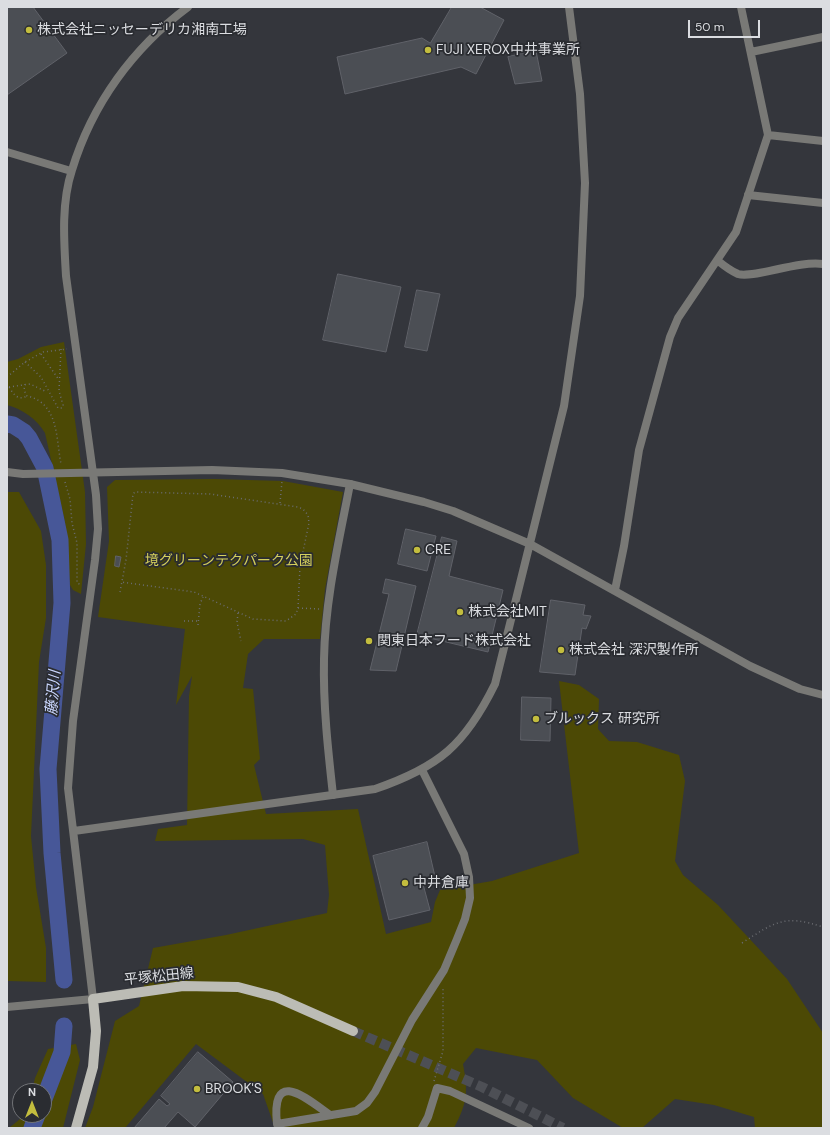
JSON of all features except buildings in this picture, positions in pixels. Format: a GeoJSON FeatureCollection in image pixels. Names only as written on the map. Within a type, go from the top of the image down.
{"type":"FeatureCollection","features":[{"type":"Feature","properties":{"kind":"main road","name":"平塚松田線"},"geometry":{"type":"LineString","coordinates":[[93,999],[183,986],[238,987],[276,997],[353,1031]]}},
{"type":"Feature","properties":{"kind":"main road"},"geometry":{"type":"LineString","coordinates":[[76,1128],[93,1067],[96,1031],[93,999]]}},
{"type":"Feature","properties":{"kind":"street"},"geometry":{"type":"LineString","coordinates":[[7,1007],[93,999],[68,788],[69,752],[92,588],[98,528],[96,495],[66,276],[64,241],[66,206],[71,171],[102,100],[126,66],[149,40],[188,7]]}},
{"type":"Feature","properties":{"kind":"street"},"geometry":{"type":"LineString","coordinates":[[74,831],[375,789],[407,778],[422,770],[450,750],[472,725],[495,684],[564,406],[580,296],[585,183],[580,94],[569,7]]}},
{"type":"Feature","properties":{"kind":"street"},"geometry":{"type":"LineString","coordinates":[[615,590],[624,546],[639,450],[670,336],[678,318],[736,232],[768,135],[741,7]]}},
{"type":"Feature","properties":{"kind":"street"},"geometry":{"type":"LineString","coordinates":[[751,52],[823,37]]}},
{"type":"Feature","properties":{"kind":"street"},"geometry":{"type":"LineString","coordinates":[[768,135],[823,141]]}},
{"type":"Feature","properties":{"kind":"street"},"geometry":{"type":"LineString","coordinates":[[7,152],[71,171]]}},
{"type":"Feature","properties":{"kind":"street"},"geometry":{"type":"LineString","coordinates":[[748,195],[823,203]]}},
{"type":"Feature","properties":{"kind":"street"},"geometry":{"type":"LineString","coordinates":[[717,260],[738,274],[802,263],[823,264]]}},
{"type":"Feature","properties":{"kind":"street"},"geometry":{"type":"LineString","coordinates":[[7,472],[23,474],[212,470],[282,473],[350,484],[453,512],[530,544],[750,666],[800,689],[823,695]]}},
{"type":"Feature","properties":{"kind":"street"},"geometry":{"type":"LineString","coordinates":[[333,796],[325,727],[324,658],[328,609],[350,484]]}},
{"type":"Feature","properties":{"kind":"street"},"geometry":{"type":"LineString","coordinates":[[330,1115],[296,1092],[287,1091],[281,1095],[276,1103],[277,1124],[356,1111],[367,1103],[375,1092],[412,1020],[444,970],[465,919],[470,898],[469,877],[464,854],[422,770]]}},
{"type":"Feature","properties":{"kind":"street"},"geometry":{"type":"LineString","coordinates":[[422,1128],[428,1117],[437,1088],[450,1091],[529,1128]]}},
{"type":"Feature","properties":{"kind":"path"},"geometry":{"type":"LineString","coordinates":[[7,378],[25,362],[41,353],[61,349],[59,391],[63,405],[62,408],[58,408],[48,393],[41,377],[25,362]]}},
{"type":"Feature","properties":{"kind":"path"},"geometry":{"type":"LineString","coordinates":[[41,353],[59,380]]}},
{"type":"Feature","properties":{"kind":"path"},"geometry":{"type":"LineString","coordinates":[[7,384],[13,394],[17,397],[27,396],[38,400],[55,420],[62,469]]}},
{"type":"Feature","properties":{"kind":"path"},"geometry":{"type":"LineString","coordinates":[[9,387],[25,384],[39,387],[48,393]]}},
{"type":"Feature","properties":{"kind":"path"},"geometry":{"type":"LineString","coordinates":[[25,384],[24,390],[27,396]]}},
{"type":"Feature","properties":{"kind":"path"},"geometry":{"type":"LineString","coordinates":[[280,504],[282,473]]}},
{"type":"Feature","properties":{"kind":"path"},"geometry":{"type":"LineString","coordinates":[[64,476],[70,499],[72,523],[77,543],[77,583],[92,588]]}},
{"type":"Feature","properties":{"kind":"path"},"geometry":{"type":"LineString","coordinates":[[120,592],[121,582],[126,560],[133,494],[135,492],[210,494],[280,504],[303,509],[308,516],[309,523],[300,566],[298,608],[296,614],[286,621],[253,619],[194,592],[121,582]]}},
{"type":"Feature","properties":{"kind":"path"},"geometry":{"type":"LineString","coordinates":[[198,624],[203,597]]}},
{"type":"Feature","properties":{"kind":"path"},"geometry":{"type":"LineString","coordinates":[[298,608],[328,609]]}},
{"type":"Feature","properties":{"kind":"path"},"geometry":{"type":"LineString","coordinates":[[238,613],[237,622],[241,641]]}},
{"type":"Feature","properties":{"kind":"path"},"geometry":{"type":"LineString","coordinates":[[184,620],[198,621]]}},
{"type":"Feature","properties":{"kind":"path"},"geometry":{"type":"LineString","coordinates":[[742,943],[770,925],[783,920],[797,920],[823,927]]}},
{"type":"Feature","properties":{"kind":"path"},"geometry":{"type":"LineString","coordinates":[[433,1079],[443,1051],[444,970]]}},
{"type":"Feature","properties":{"kind":"green space"},"geometry":{"type":"Polygon","coordinates":[[[64,342],[85,492],[86,544],[81,594],[73,590],[70,585],[65,522],[45,433],[38,423],[29,415],[7,405],[7,362],[18,359],[41,347],[64,342]]]}},
{"type":"Feature","properties":{"kind":"green space","name":"境グリーンテクパーク公園"},"geometry":{"type":"Polygon","coordinates":[[[214,479],[283,481],[343,492],[325,589],[320,639],[264,639],[248,654],[243,688],[253,689],[260,759],[254,765],[266,814],[358,809],[386,934],[431,922],[435,902],[440,890],[492,881],[579,853],[559,681],[579,685],[599,699],[598,729],[609,741],[637,742],[679,755],[685,781],[675,861],[683,875],[718,905],[787,979],[823,1033],[823,1128],[755,1128],[754,1117],[714,1105],[675,1099],[642,1128],[623,1128],[573,1098],[537,1060],[476,1048],[463,1064],[466,1082],[466,1096],[459,1119],[454,1128],[275,1128],[263,1094],[196,1044],[125,1128],[85,1128],[93,1107],[115,1021],[139,1006],[153,948],[226,935],[327,913],[329,895],[325,845],[303,839],[155,841],[158,829],[187,825],[189,696],[192,676],[176,705],[185,629],[98,617],[109,541],[107,487],[115,480],[214,479]]]}},
{"type":"Feature","properties":{"kind":"green space"},"geometry":{"type":"Polygon","coordinates":[[[7,492],[19,492],[41,531],[46,565],[46,618],[39,662],[31,836],[36,887],[46,948],[46,982],[7,981],[7,492]]]}},
{"type":"Feature","properties":{"kind":"green space"},"geometry":{"type":"Polygon","coordinates":[[[76,1044],[80,1060],[63,1128],[9,1128],[15,1123],[52,1123],[52,1083],[34,1083],[48,1049],[76,1044]]]}},
{"type":"Feature","properties":{"kind":"waterway","name":"藤沢川"},"geometry":{"type":"LineString","coordinates":[[7,424],[13,425],[24,432],[29,438],[45,468],[60,540],[62,603],[48,769],[52,853],[64,980]]}},
{"type":"Feature","properties":{"kind":"waterway","name":"藤沢川"},"geometry":{"type":"LineString","coordinates":[[50,1083],[62,1052],[64,1026]]}},
{"type":"Feature","properties":{"kind":"waterway","name":"藤沢川"},"geometry":{"type":"LineString","coordinates":[[32,1128],[34,1123]]}},
{"type":"Feature","properties":{"kind":"tunnel"},"geometry":{"type":"LineString","coordinates":[[353,1031],[482,1087],[563,1128]]}},
{"type":"Feature","properties":{"kind":"place","name":"株式会社ニッセーデリカ湘南工場"},"geometry":{"type":"Point","coordinates":[29,30]}},
{"type":"Feature","properties":{"kind":"place","name":"FUJI XEROX中井事業所"},"geometry":{"type":"Point","coordinates":[428,50]}},
{"type":"Feature","properties":{"kind":"place","name":"CRE"},"geometry":{"type":"Point","coordinates":[417,550]}},
{"type":"Feature","properties":{"kind":"place","name":"株式会社MIT"},"geometry":{"type":"Point","coordinates":[460,612]}},
{"type":"Feature","properties":{"kind":"place","name":"関東日本フード株式会社"},"geometry":{"type":"Point","coordinates":[369,641]}},
{"type":"Feature","properties":{"kind":"place","name":"株式会社 深沢製作所"},"geometry":{"type":"Point","coordinates":[561,650]}},
{"type":"Feature","properties":{"kind":"place","name":"ブルックス 研究所"},"geometry":{"type":"Point","coordinates":[536,719]}},
{"type":"Feature","properties":{"kind":"place","name":"中井倉庫"},"geometry":{"type":"Point","coordinates":[405,883]}},
{"type":"Feature","properties":{"kind":"place","name":"BROOK'S"},"geometry":{"type":"Point","coordinates":[197,1089]}}]}
